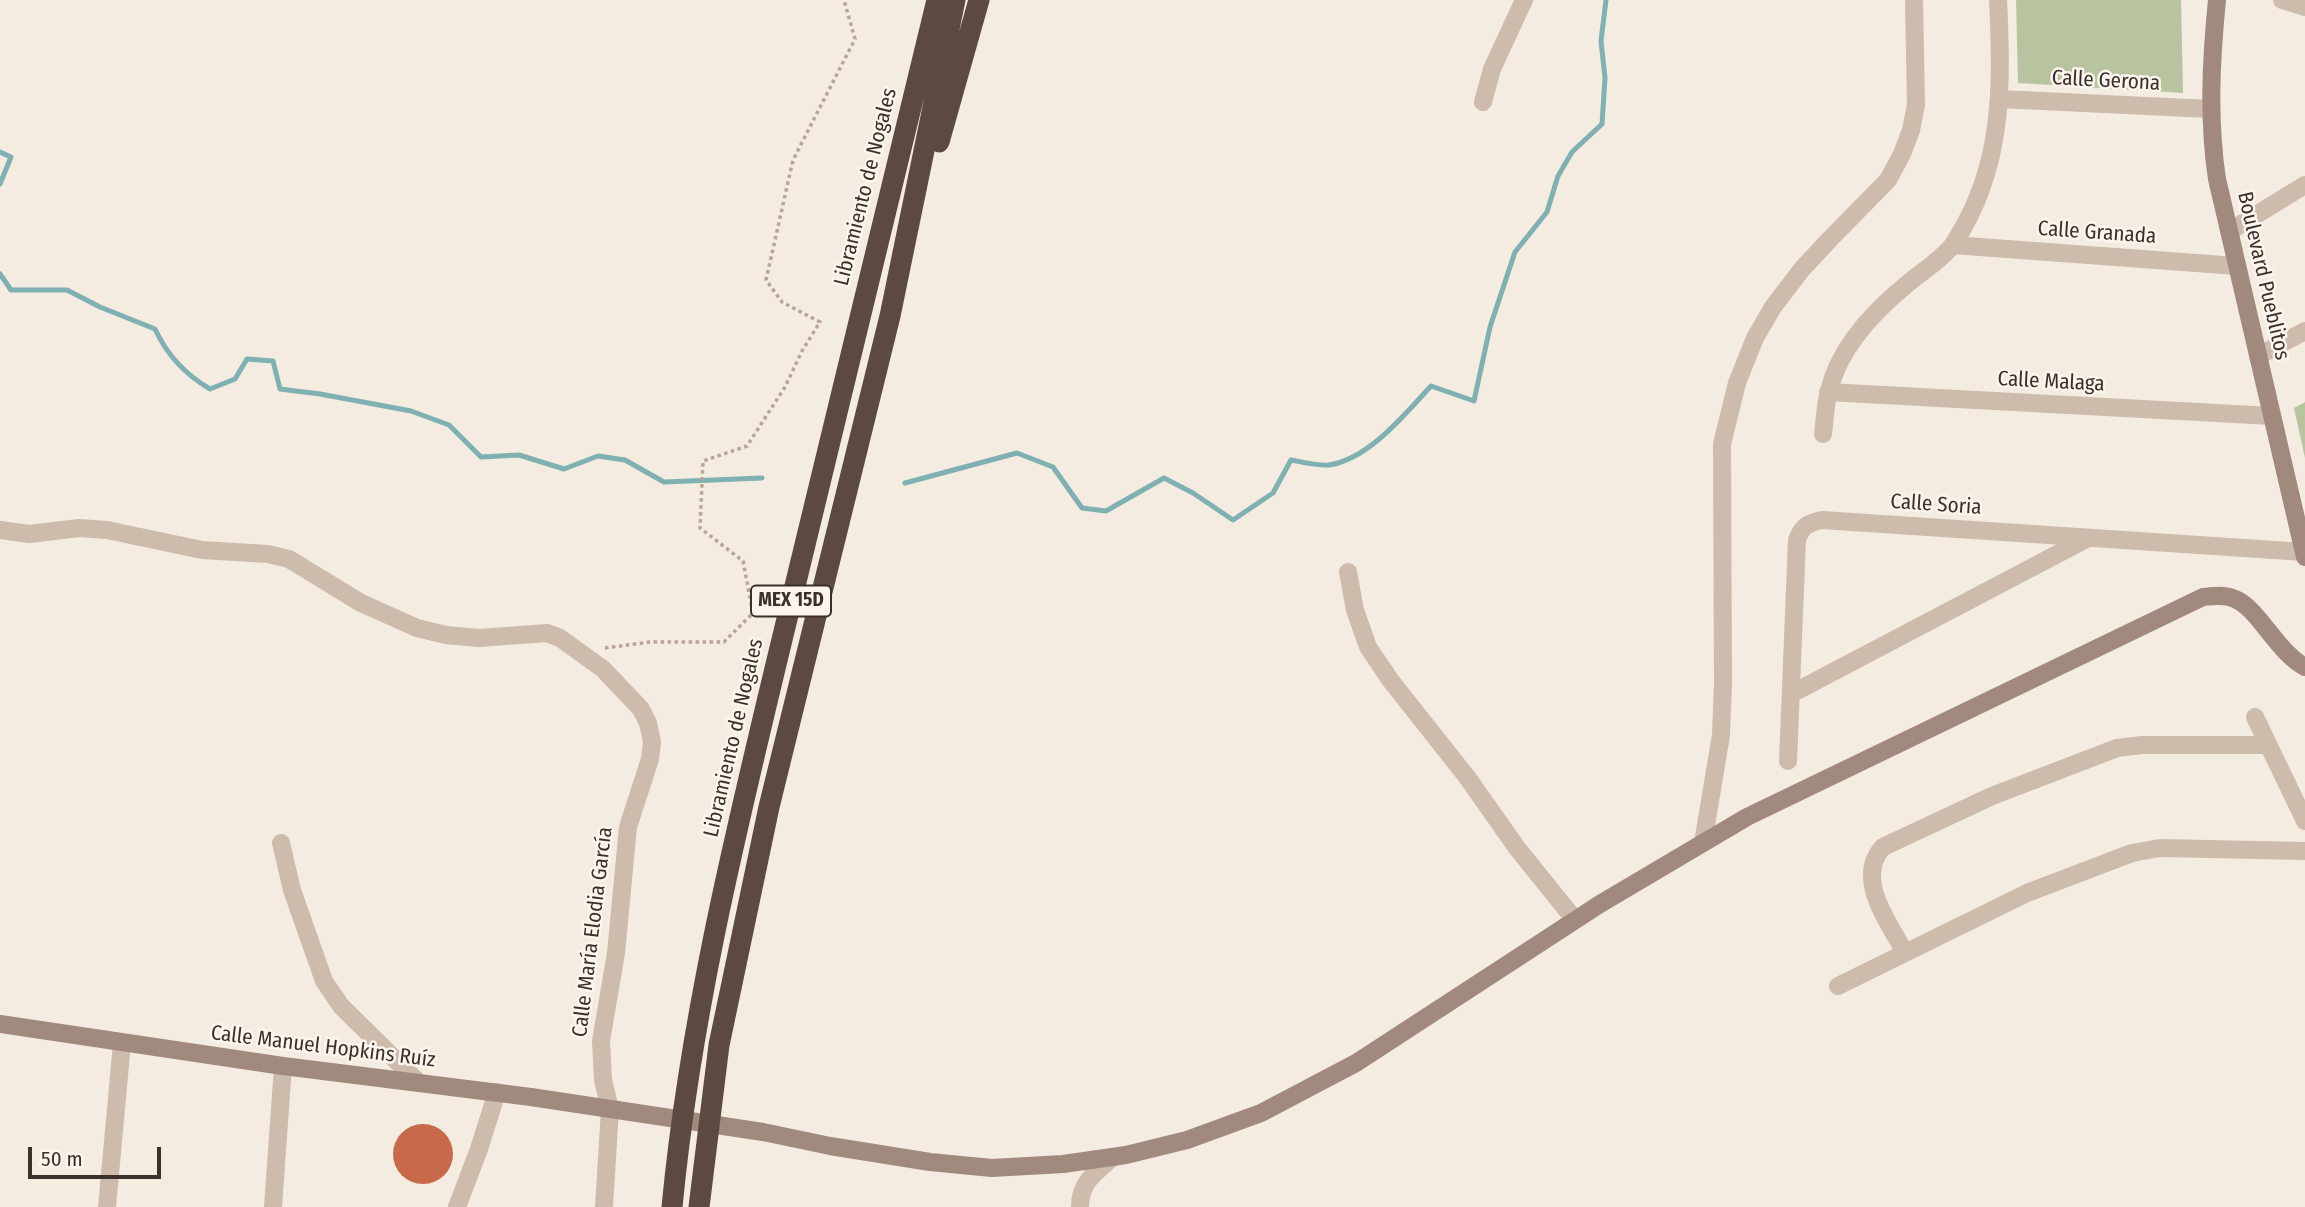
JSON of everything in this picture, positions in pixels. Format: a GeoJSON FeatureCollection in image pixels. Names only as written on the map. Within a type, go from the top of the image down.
{"type":"FeatureCollection","features":[{"type":"Feature","properties":{"kind":"highway","name":"Libramiento de Nogales"},"geometry":{"type":"LineString","coordinates":[[672,1207],[689,1071],[738,825],[937,0]]}},
{"type":"Feature","properties":{"kind":"highway","name":"MEX 15D"},"geometry":{"type":"LineString","coordinates":[[890,316],[955,0]]}},
{"type":"Feature","properties":{"kind":"highway","name":"MEX 15D"},"geometry":{"type":"LineString","coordinates":[[699,1207],[719,1045],[769,807],[967,0]]}},
{"type":"Feature","properties":{"kind":"highway","name":"MEX 15D"},"geometry":{"type":"LineString","coordinates":[[890,316],[979,0]]}},
{"type":"Feature","properties":{"kind":"street"},"geometry":{"type":"LineString","coordinates":[[1483,102],[1492,69],[1524,0]]}},
{"type":"Feature","properties":{"kind":"street"},"geometry":{"type":"LineString","coordinates":[[1703,843],[1721,735],[1722,444],[1737,383],[1755,338],[1773,307],[1816,253],[1888,180],[1902,154],[1911,130],[1916,104],[1914,0]]}},
{"type":"Feature","properties":{"kind":"street"},"geometry":{"type":"LineString","coordinates":[[1823,434],[1828,392],[1839,362],[1858,334],[1896,293],[1953,245],[1974,208],[1990,167],[1997,133],[2000,99],[1998,0]]}},
{"type":"Feature","properties":{"kind":"street","name":"Boulevard Pueblitos"},"geometry":{"type":"LineString","coordinates":[[2217,0],[2210,109],[2217,179],[2304,555]]}},
{"type":"Feature","properties":{"kind":"street"},"geometry":{"type":"LineString","coordinates":[[2282,0],[2305,7]]}},
{"type":"Feature","properties":{"kind":"street","name":"Calle Gerona"},"geometry":{"type":"LineString","coordinates":[[2000,99],[2210,109]]}},
{"type":"Feature","properties":{"kind":"street"},"geometry":{"type":"LineString","coordinates":[[2230,231],[2305,185]]}},
{"type":"Feature","properties":{"kind":"street","name":"Calle Granada"},"geometry":{"type":"LineString","coordinates":[[1953,245],[2237,266]]}},
{"type":"Feature","properties":{"kind":"street"},"geometry":{"type":"LineString","coordinates":[[2258,356],[2305,331]]}},
{"type":"Feature","properties":{"kind":"street","name":"Calle Malaga"},"geometry":{"type":"LineString","coordinates":[[1828,392],[2272,416]]}},
{"type":"Feature","properties":{"kind":"street","name":"Calle Soria"},"geometry":{"type":"LineString","coordinates":[[1788,761],[1797,540],[1801,530],[1809,523],[1822,520],[2304,555]]}},
{"type":"Feature","properties":{"kind":"street","name":"Calle María Elodia García"},"geometry":{"type":"LineString","coordinates":[[0,530],[29,534],[79,527],[202,550],[268,554],[289,559],[361,603],[417,628],[446,635],[479,638],[547,633],[560,638],[603,669],[641,709],[652,741],[650,759],[628,827],[616,953],[601,1041],[603,1080],[610,1110],[604,1207]]}},
{"type":"Feature","properties":{"kind":"street"},"geometry":{"type":"LineString","coordinates":[[1791,694],[2088,538]]}},
{"type":"Feature","properties":{"kind":"street"},"geometry":{"type":"LineString","coordinates":[[1348,572],[1355,610],[1368,647],[1517,848],[1575,920]]}},
{"type":"Feature","properties":{"kind":"street","name":"Calle Manuel Hopkins Ruíz"},"geometry":{"type":"LineString","coordinates":[[0,1024],[283,1066],[497,1092],[763,1132],[905,1158],[992,1168],[1063,1164],[1113,1157],[1187,1140],[1273,1107],[1356,1063],[1575,920],[1746,817],[2203,597],[2236,599],[2249,609],[2285,652],[2305,667]]}},
{"type":"Feature","properties":{"kind":"street"},"geometry":{"type":"LineString","coordinates":[[2255,717],[2305,821]]}},
{"type":"Feature","properties":{"kind":"street"},"geometry":{"type":"LineString","coordinates":[[1905,953],[1871,882],[1874,857],[1883,847],[1992,796],[2117,748],[2142,745],[2268,745]]}},
{"type":"Feature","properties":{"kind":"street"},"geometry":{"type":"LineString","coordinates":[[281,843],[292,890],[324,981],[341,1006],[418,1082]]}},
{"type":"Feature","properties":{"kind":"street"},"geometry":{"type":"LineString","coordinates":[[1838,986],[2027,893],[2132,853],[2160,848],[2305,850]]}},
{"type":"Feature","properties":{"kind":"street"},"geometry":{"type":"LineString","coordinates":[[107,1207],[122,1043]]}},
{"type":"Feature","properties":{"kind":"street"},"geometry":{"type":"LineString","coordinates":[[274,1207],[283,1066]]}},
{"type":"Feature","properties":{"kind":"street"},"geometry":{"type":"LineString","coordinates":[[457,1207],[480,1149],[497,1092]]}},
{"type":"Feature","properties":{"kind":"street"},"geometry":{"type":"LineString","coordinates":[[1080,1207],[1085,1183],[1113,1157]]}},
{"type":"Feature","properties":{"kind":"path"},"geometry":{"type":"LineString","coordinates":[[581,651],[650,642],[724,642],[754,613],[743,561],[700,528],[703,461],[747,446],[785,387],[820,322],[782,302],[766,280],[793,160],[855,39],[845,0]]}},
{"type":"Feature","properties":{"kind":"green space"},"geometry":{"type":"Polygon","coordinates":[[[2016,0],[2181,0],[2183,93],[2018,83],[2016,0]]]}},
{"type":"Feature","properties":{"kind":"green space"},"geometry":{"type":"Polygon","coordinates":[[[2305,402],[2305,458],[2294,408],[2305,402]]]}},
{"type":"Feature","properties":{"kind":"building"},"geometry":{"type":"Polygon","coordinates":[[[417,1124],[429,1124],[445,1132],[451,1142],[451,1166],[445,1176],[429,1184],[417,1184],[401,1176],[393,1160],[393,1148],[401,1132],[417,1124]]]}},
{"type":"Feature","properties":{"kind":"waterway"},"geometry":{"type":"LineString","coordinates":[[905,483],[1017,453],[1053,467],[1082,508],[1106,511],[1164,478],[1193,493],[1233,520],[1273,493],[1291,460],[1329,465],[1358,454],[1398,422],[1431,386],[1474,401],[1490,327],[1515,252],[1547,212],[1558,176],[1572,152],[1602,124],[1605,78],[1601,41],[1606,0]]}},
{"type":"Feature","properties":{"kind":"waterway"},"geometry":{"type":"LineString","coordinates":[[0,152],[11,157],[0,184]]}},
{"type":"Feature","properties":{"kind":"waterway"},"geometry":{"type":"LineString","coordinates":[[0,274],[11,290],[67,290],[100,307],[155,329],[178,364],[210,389],[235,379],[247,359],[273,361],[280,389],[411,411],[449,425],[481,457],[519,455],[564,469],[598,456],[625,460],[664,482],[762,478]]}}]}
